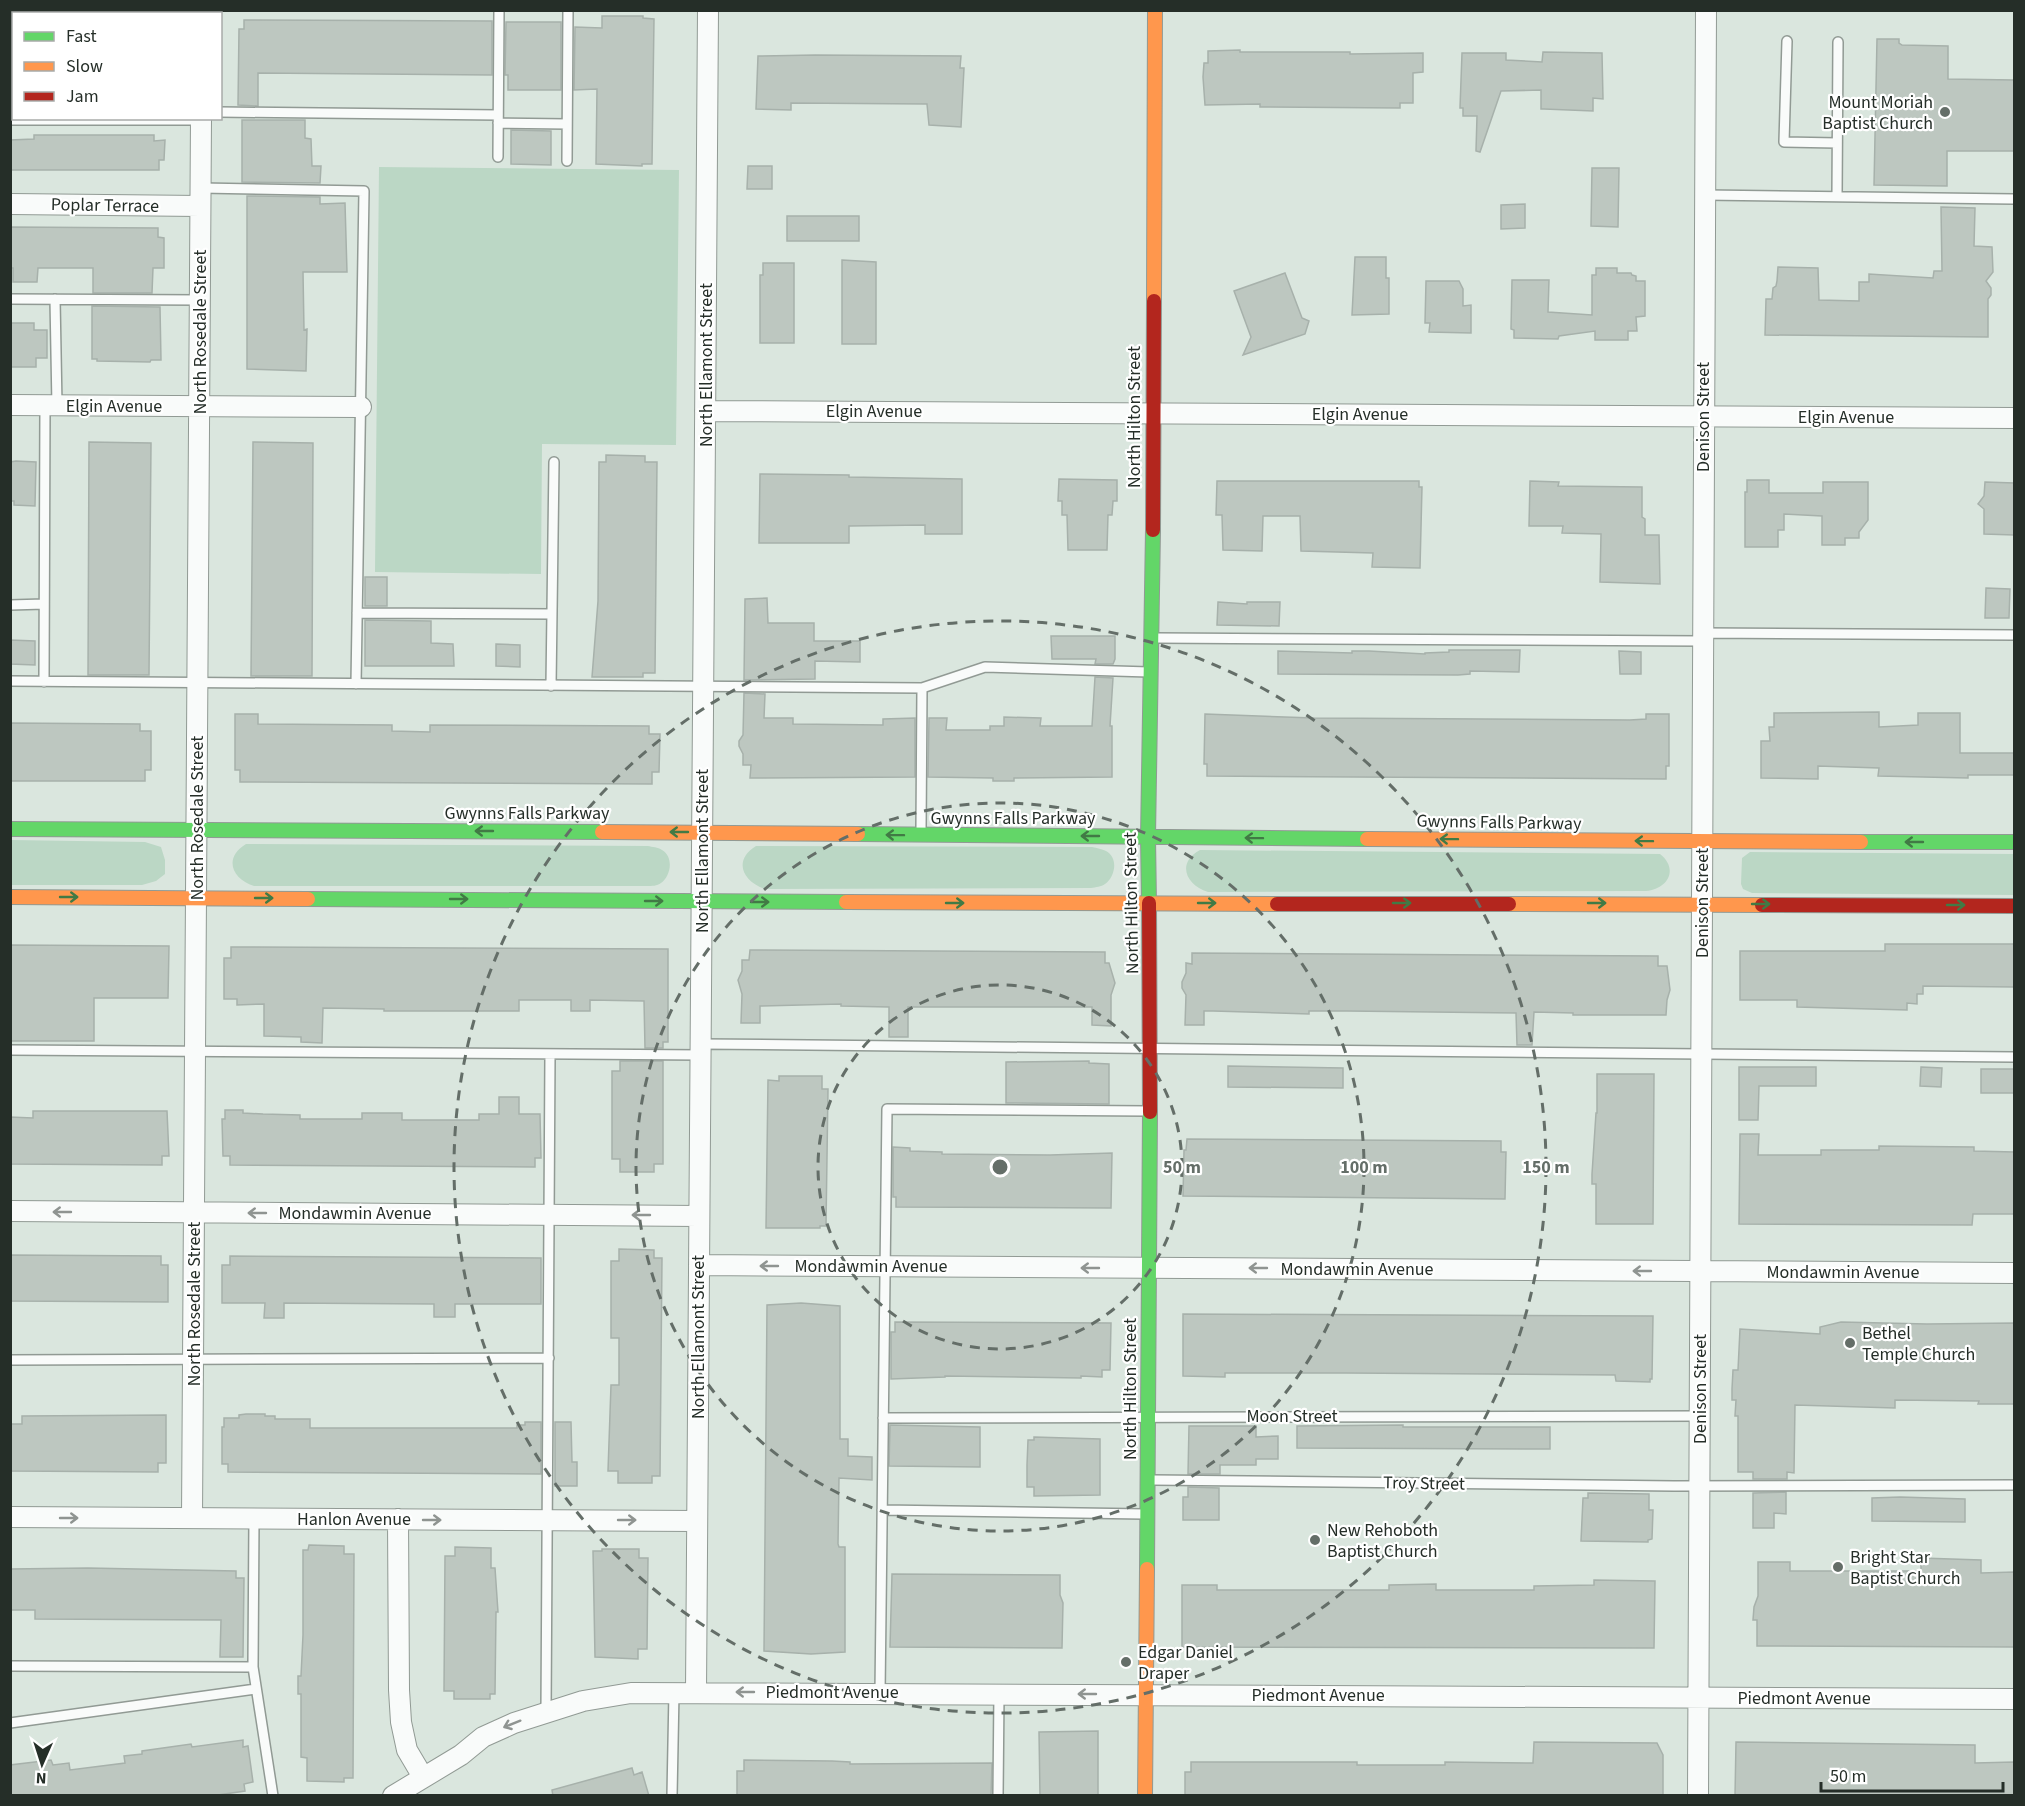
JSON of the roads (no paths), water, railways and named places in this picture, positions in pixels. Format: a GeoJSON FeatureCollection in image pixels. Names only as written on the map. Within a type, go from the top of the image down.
{"type":"FeatureCollection","features":[{"type":"Feature","properties":{"kind":"main road","name":"North Hilton Street"},"geometry":{"type":"LineString","coordinates":[[1144,1796],[1151,1049],[1148,837],[1152,638],[1155,10]]}},
{"type":"Feature","properties":{"kind":"main road","name":"Gwynns Falls Parkway"},"geometry":{"type":"LineString","coordinates":[[10,829],[702,832],[1702,842],[2014,842]]}},
{"type":"Feature","properties":{"kind":"main road"},"geometry":{"type":"LineString","coordinates":[[10,897],[702,902],[1702,903],[2014,906]]}},
{"type":"Feature","properties":{"kind":"street","name":"North Ellamont Street"},"geometry":{"type":"LineString","coordinates":[[696,1692],[708,10]]}},
{"type":"Feature","properties":{"kind":"street","name":"Denison Street"},"geometry":{"type":"LineString","coordinates":[[1698,1796],[1706,10]]}},
{"type":"Feature","properties":{"kind":"street","name":"North Rosedale Street"},"geometry":{"type":"LineString","coordinates":[[192,1518],[201,120]]}},
{"type":"Feature","properties":{"kind":"street","name":"Poplar Terrace"},"geometry":{"type":"LineString","coordinates":[[10,204],[201,197]]}},
{"type":"Feature","properties":{"kind":"street","name":"Elgin Avenue"},"geometry":{"type":"LineString","coordinates":[[10,405],[361,407]]}},
{"type":"Feature","properties":{"kind":"street","name":"Elgin Avenue"},"geometry":{"type":"LineString","coordinates":[[705,411],[2014,418]]}},
{"type":"Feature","properties":{"kind":"street","name":"Mondawmin Avenue"},"geometry":{"type":"LineString","coordinates":[[10,1211],[699,1216]]}},
{"type":"Feature","properties":{"kind":"street","name":"Mondawmin Avenue"},"geometry":{"type":"LineString","coordinates":[[699,1265],[2014,1273]]}},
{"type":"Feature","properties":{"kind":"street","name":"Hanlon Avenue"},"geometry":{"type":"LineString","coordinates":[[10,1517],[697,1521]]}},
{"type":"Feature","properties":{"kind":"street"},"geometry":{"type":"LineString","coordinates":[[398,1520],[401,1722],[407,1750],[423,1777]]}},
{"type":"Feature","properties":{"kind":"street","name":"Piedmont Avenue"},"geometry":{"type":"LineString","coordinates":[[393,1796],[461,1755],[483,1737],[546,1712],[583,1701],[631,1693],[999,1693],[2014,1700]]}},
{"type":"Feature","properties":{"kind":"lane"},"geometry":{"type":"LineString","coordinates":[[498,157],[499,10]]}},
{"type":"Feature","properties":{"kind":"lane"},"geometry":{"type":"LineString","coordinates":[[567,10],[567,161]]}},
{"type":"Feature","properties":{"kind":"lane"},"geometry":{"type":"LineString","coordinates":[[1786,41],[1784,142],[1838,143]]}},
{"type":"Feature","properties":{"kind":"lane"},"geometry":{"type":"LineString","coordinates":[[1837,196],[1838,42]]}},
{"type":"Feature","properties":{"kind":"lane"},"geometry":{"type":"LineString","coordinates":[[222,112],[498,119],[567,124]]}},
{"type":"Feature","properties":{"kind":"lane"},"geometry":{"type":"LineString","coordinates":[[201,197],[364,191],[356,684]]}},
{"type":"Feature","properties":{"kind":"lane"},"geometry":{"type":"LineString","coordinates":[[1705,195],[2014,199]]}},
{"type":"Feature","properties":{"kind":"lane"},"geometry":{"type":"LineString","coordinates":[[10,299],[200,300]]}},
{"type":"Feature","properties":{"kind":"lane"},"geometry":{"type":"LineString","coordinates":[[44,682],[44,604],[55,299]]}},
{"type":"Feature","properties":{"kind":"lane"},"geometry":{"type":"LineString","coordinates":[[551,686],[554,462]]}},
{"type":"Feature","properties":{"kind":"lane"},"geometry":{"type":"LineString","coordinates":[[10,605],[44,604]]}},
{"type":"Feature","properties":{"kind":"lane"},"geometry":{"type":"LineString","coordinates":[[357,613],[552,614]]}},
{"type":"Feature","properties":{"kind":"lane"},"geometry":{"type":"LineString","coordinates":[[1152,638],[2014,635]]}},
{"type":"Feature","properties":{"kind":"lane"},"geometry":{"type":"LineString","coordinates":[[10,681],[922,688],[985,668],[1151,672]]}},
{"type":"Feature","properties":{"kind":"lane"},"geometry":{"type":"LineString","coordinates":[[921,835],[922,688]]}},
{"type":"Feature","properties":{"kind":"lane"},"geometry":{"type":"LineString","coordinates":[[10,1050],[550,1054],[701,1049],[1151,1049],[2014,1057]]}},
{"type":"Feature","properties":{"kind":"lane"},"geometry":{"type":"LineString","coordinates":[[546,1712],[550,1054]]}},
{"type":"Feature","properties":{"kind":"lane"},"geometry":{"type":"LineString","coordinates":[[880,1693],[886,1108],[1150,1112]]}},
{"type":"Feature","properties":{"kind":"lane"},"geometry":{"type":"LineString","coordinates":[[10,1360],[549,1358]]}},
{"type":"Feature","properties":{"kind":"lane","name":"Moon Street"},"geometry":{"type":"LineString","coordinates":[[883,1418],[1700,1416]]}},
{"type":"Feature","properties":{"kind":"lane","name":"Troy Street"},"geometry":{"type":"LineString","coordinates":[[1147,1480],[1700,1486],[2014,1485]]}},
{"type":"Feature","properties":{"kind":"lane"},"geometry":{"type":"LineString","coordinates":[[882,1510],[1147,1514]]}},
{"type":"Feature","properties":{"kind":"lane"},"geometry":{"type":"LineString","coordinates":[[254,1518],[253,1667],[273,1796]]}},
{"type":"Feature","properties":{"kind":"lane"},"geometry":{"type":"LineString","coordinates":[[10,1666],[253,1667]]}},
{"type":"Feature","properties":{"kind":"lane"},"geometry":{"type":"LineString","coordinates":[[10,1723],[256,1689]]}},
{"type":"Feature","properties":{"kind":"lane"},"geometry":{"type":"LineString","coordinates":[[672,1796],[674,1692]]}},
{"type":"Feature","properties":{"kind":"lane"},"geometry":{"type":"LineString","coordinates":[[998,1796],[999,1693]]}},
{"type":"Feature","properties":{"kind":"place","name":"Mount Moriah Baptist Church"},"geometry":{"type":"Point","coordinates":[1945,112]}},
{"type":"Feature","properties":{"kind":"place","name":"Bethel Temple Church"},"geometry":{"type":"Point","coordinates":[1850,1343]}},
{"type":"Feature","properties":{"kind":"place","name":"New Rehoboth Baptist Church"},"geometry":{"type":"Point","coordinates":[1315,1540]}},
{"type":"Feature","properties":{"kind":"place","name":"Bright Star Baptist Church"},"geometry":{"type":"Point","coordinates":[1838,1567]}},
{"type":"Feature","properties":{"kind":"place","name":"Edgar Daniel Draper"},"geometry":{"type":"Point","coordinates":[1126,1662]}}]}
